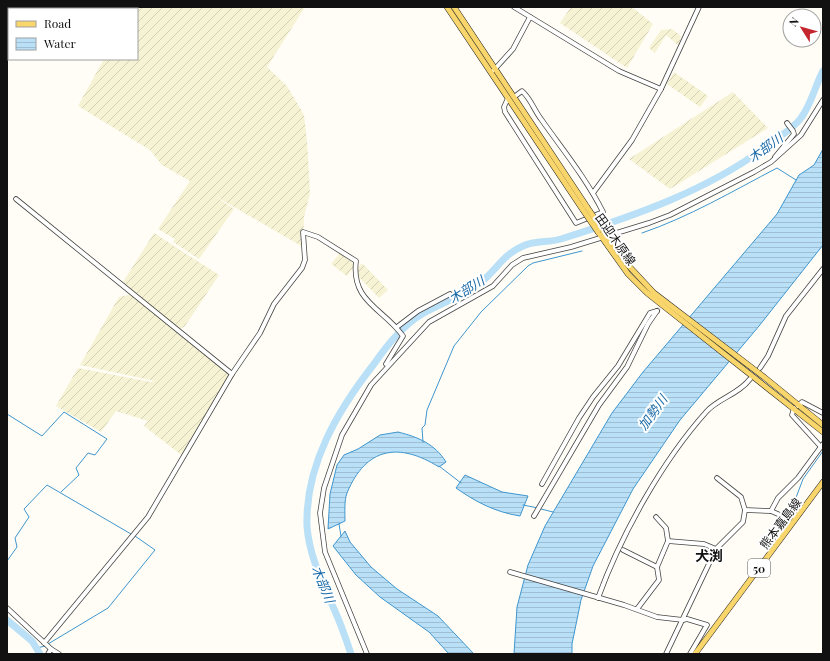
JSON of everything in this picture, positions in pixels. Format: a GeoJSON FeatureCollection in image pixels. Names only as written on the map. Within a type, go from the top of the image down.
{"type":"FeatureCollection","features":[{"type":"Feature","properties":{"kind":"main road","name":"田迎木原線"},"geometry":{"type":"LineString","coordinates":[[447,7],[493,70]]}},
{"type":"Feature","properties":{"kind":"main road","name":"田迎木原線"},"geometry":{"type":"LineString","coordinates":[[454,7],[493,70],[585,209],[605,237],[644,283],[682,319],[747,367],[796,407],[823,432]]}},
{"type":"Feature","properties":{"kind":"main road","name":"田迎木原線"},"geometry":{"type":"LineString","coordinates":[[796,407],[823,425]]}},
{"type":"Feature","properties":{"kind":"main road","name":"熊本嘉島線"},"geometry":{"type":"LineString","coordinates":[[695,654],[823,482]]}},
{"type":"Feature","properties":{"kind":"street"},"geometry":{"type":"LineString","coordinates":[[514,7],[619,70],[661,89]]}},
{"type":"Feature","properties":{"kind":"street"},"geometry":{"type":"LineString","coordinates":[[593,193],[632,140],[661,89],[699,7]]}},
{"type":"Feature","properties":{"kind":"street"},"geometry":{"type":"LineString","coordinates":[[493,70],[513,49],[530,17]]}},
{"type":"Feature","properties":{"kind":"street"},"geometry":{"type":"LineString","coordinates":[[522,91],[527,96],[539,117],[593,193],[603,212],[576,223],[505,112],[504,107],[511,97],[522,91]]}},
{"type":"Feature","properties":{"kind":"street"},"geometry":{"type":"LineString","coordinates":[[382,371],[429,322],[493,286],[512,265],[522,258],[571,248],[670,215],[771,162],[801,135],[823,100]]}},
{"type":"Feature","properties":{"kind":"street"},"geometry":{"type":"LineString","coordinates":[[771,162],[794,134],[787,123]]}},
{"type":"Feature","properties":{"kind":"street"},"geometry":{"type":"LineString","coordinates":[[16,199],[232,374]]}},
{"type":"Feature","properties":{"kind":"street"},"geometry":{"type":"LineString","coordinates":[[44,643],[148,517],[232,374],[260,333],[274,304],[302,268],[305,260],[303,232],[318,237],[356,261],[354,272],[362,295],[376,311],[398,328],[403,336],[382,371],[360,402],[342,435],[324,488],[320,513],[325,552],[367,654]]}},
{"type":"Feature","properties":{"kind":"street"},"geometry":{"type":"LineString","coordinates":[[760,368],[768,356],[786,316],[823,269]]}},
{"type":"Feature","properties":{"kind":"street"},"geometry":{"type":"LineString","coordinates":[[398,328],[418,311],[450,294]]}},
{"type":"Feature","properties":{"kind":"street"},"geometry":{"type":"LineString","coordinates":[[534,516],[599,405],[627,367],[648,324],[658,311],[650,313],[618,366],[593,397],[542,484]]}},
{"type":"Feature","properties":{"kind":"street"},"geometry":{"type":"LineString","coordinates":[[598,598],[611,562],[624,536],[674,453],[708,410],[744,388],[750,379]]}},
{"type":"Feature","properties":{"kind":"street"},"geometry":{"type":"LineString","coordinates":[[771,511],[778,498],[798,478],[822,446],[792,415],[796,407],[802,402],[823,414]]}},
{"type":"Feature","properties":{"kind":"street"},"geometry":{"type":"LineString","coordinates":[[666,654],[716,549],[743,522],[745,510],[741,496],[717,478]]}},
{"type":"Feature","properties":{"kind":"street"},"geometry":{"type":"LineString","coordinates":[[745,510],[771,511],[787,518],[801,513]]}},
{"type":"Feature","properties":{"kind":"street"},"geometry":{"type":"LineString","coordinates":[[637,609],[659,580],[657,567],[668,541],[666,528],[656,517]]}},
{"type":"Feature","properties":{"kind":"street"},"geometry":{"type":"LineString","coordinates":[[775,546],[787,518]]}},
{"type":"Feature","properties":{"kind":"street"},"geometry":{"type":"LineString","coordinates":[[668,541],[704,544],[716,549]]}},
{"type":"Feature","properties":{"kind":"street"},"geometry":{"type":"LineString","coordinates":[[623,550],[657,567]]}},
{"type":"Feature","properties":{"kind":"street"},"geometry":{"type":"LineString","coordinates":[[510,572],[637,609],[657,617],[682,620],[687,619],[707,624],[690,654]]}},
{"type":"Feature","properties":{"kind":"street"},"geometry":{"type":"LineString","coordinates":[[7,608],[50,649],[59,654]]}},
{"type":"Feature","properties":{"kind":"street"},"geometry":{"type":"LineString","coordinates":[[48,654],[50,649]]}},
{"type":"Feature","properties":{"kind":"shaded area"},"geometry":{"type":"Polygon","coordinates":[[[305,7],[267,67],[287,86],[304,115],[310,193],[304,217],[303,247],[215,196],[234,209],[199,259],[173,242],[175,239],[158,229],[190,181],[162,165],[150,150],[78,106],[103,60],[138,60],[138,8],[134,8],[305,7]]]}},
{"type":"Feature","properties":{"kind":"shaded area"},"geometry":{"type":"Polygon","coordinates":[[[571,7],[632,7],[653,24],[627,68],[560,23],[571,7]]]}},
{"type":"Feature","properties":{"kind":"shaded area"},"geometry":{"type":"Polygon","coordinates":[[[672,29],[681,36],[679,46],[666,35],[655,53],[649,48],[661,30],[672,29]]]}},
{"type":"Feature","properties":{"kind":"shaded area"},"geometry":{"type":"Polygon","coordinates":[[[674,72],[708,96],[700,107],[667,84],[674,72]]]}},
{"type":"Feature","properties":{"kind":"shaded area"},"geometry":{"type":"Polygon","coordinates":[[[733,92],[768,128],[670,189],[629,159],[733,92]]]}},
{"type":"Feature","properties":{"kind":"shaded area"},"geometry":{"type":"Polygon","coordinates":[[[154,233],[219,275],[185,326],[180,329],[232,374],[184,457],[144,426],[148,421],[116,411],[101,432],[56,406],[78,368],[151,382],[155,381],[80,365],[119,297],[133,294],[150,307],[123,282],[154,233]]]}},
{"type":"Feature","properties":{"kind":"shaded area"},"geometry":{"type":"Polygon","coordinates":[[[340,253],[355,266],[347,276],[331,264],[340,253]]]}},
{"type":"Feature","properties":{"kind":"shaded area"},"geometry":{"type":"Polygon","coordinates":[[[362,263],[388,290],[379,298],[356,274],[356,270],[362,263]]]}},
{"type":"Feature","properties":{"kind":"water","name":"加勢川"},"geometry":{"type":"Polygon","coordinates":[[[823,149],[823,245],[759,326],[680,420],[633,489],[593,566],[581,600],[572,644],[572,654],[514,654],[517,607],[528,565],[545,526],[612,413],[643,372],[777,214],[799,175],[814,165],[823,149]]]}},
{"type":"Feature","properties":{"kind":"water"},"geometry":{"type":"Polygon","coordinates":[[[398,432],[425,442],[437,450],[446,462],[439,467],[410,454],[397,452],[385,453],[374,458],[364,466],[355,478],[347,493],[345,503],[345,521],[328,529],[330,494],[337,465],[344,455],[358,449],[380,435],[398,432]]]}},
{"type":"Feature","properties":{"kind":"water"},"geometry":{"type":"Polygon","coordinates":[[[465,475],[502,492],[528,496],[520,516],[502,512],[486,506],[456,488],[465,475]]]}},
{"type":"Feature","properties":{"kind":"water"},"geometry":{"type":"Polygon","coordinates":[[[345,531],[350,542],[371,567],[397,589],[438,616],[474,654],[449,654],[429,632],[380,597],[356,575],[333,546],[345,531]]]}},
{"type":"Feature","properties":{"kind":"waterway","name":"木部川"},"geometry":{"type":"LineString","coordinates":[[351,654],[314,559],[308,537],[308,503],[318,460],[336,419],[348,400],[390,343],[408,324],[429,310],[466,292],[480,283],[504,258],[523,246],[561,239],[643,211],[697,188],[723,175],[747,160],[787,132],[798,122],[808,107],[823,71]]}},
{"type":"Feature","properties":{"kind":"waterway"},"geometry":{"type":"LineString","coordinates":[[642,233],[694,211],[777,168],[796,180]]}},
{"type":"Feature","properties":{"kind":"waterway"},"geometry":{"type":"LineString","coordinates":[[423,442],[422,428],[425,425],[427,410],[454,346],[481,312],[528,266],[533,263],[582,251]]}},
{"type":"Feature","properties":{"kind":"waterway"},"geometry":{"type":"LineString","coordinates":[[7,414],[42,436],[64,412],[107,439],[95,455],[88,453],[76,468],[79,475],[61,492]]}},
{"type":"Feature","properties":{"kind":"waterway"},"geometry":{"type":"LineString","coordinates":[[794,503],[803,479],[823,451]]}},
{"type":"Feature","properties":{"kind":"waterway"},"geometry":{"type":"LineString","coordinates":[[439,466],[461,483]]}},
{"type":"Feature","properties":{"kind":"waterway"},"geometry":{"type":"LineString","coordinates":[[7,561],[17,547],[15,538],[29,517],[24,509],[47,485],[131,534]]}},
{"type":"Feature","properties":{"kind":"waterway"},"geometry":{"type":"LineString","coordinates":[[523,505],[538,508]]}},
{"type":"Feature","properties":{"kind":"waterway"},"geometry":{"type":"LineString","coordinates":[[541,509],[553,512]]}},
{"type":"Feature","properties":{"kind":"waterway"},"geometry":{"type":"LineString","coordinates":[[339,524],[341,536]]}},
{"type":"Feature","properties":{"kind":"waterway"},"geometry":{"type":"LineString","coordinates":[[48,644],[108,608],[155,550],[135,536]]}},
{"type":"Feature","properties":{"kind":"waterway"},"geometry":{"type":"LineString","coordinates":[[7,620],[32,641],[40,654]]}},
{"type":"Feature","properties":{"kind":"waterway"},"geometry":{"type":"LineString","coordinates":[[37,648],[45,646]]}},
{"type":"Feature","properties":{"kind":"tunnel"},"geometry":{"type":"LineString","coordinates":[[657,311],[668,298]]}},
{"type":"Feature","properties":{"kind":"district","name":"犬渕"},"geometry":{"type":"Point","coordinates":[709,555]}}]}
